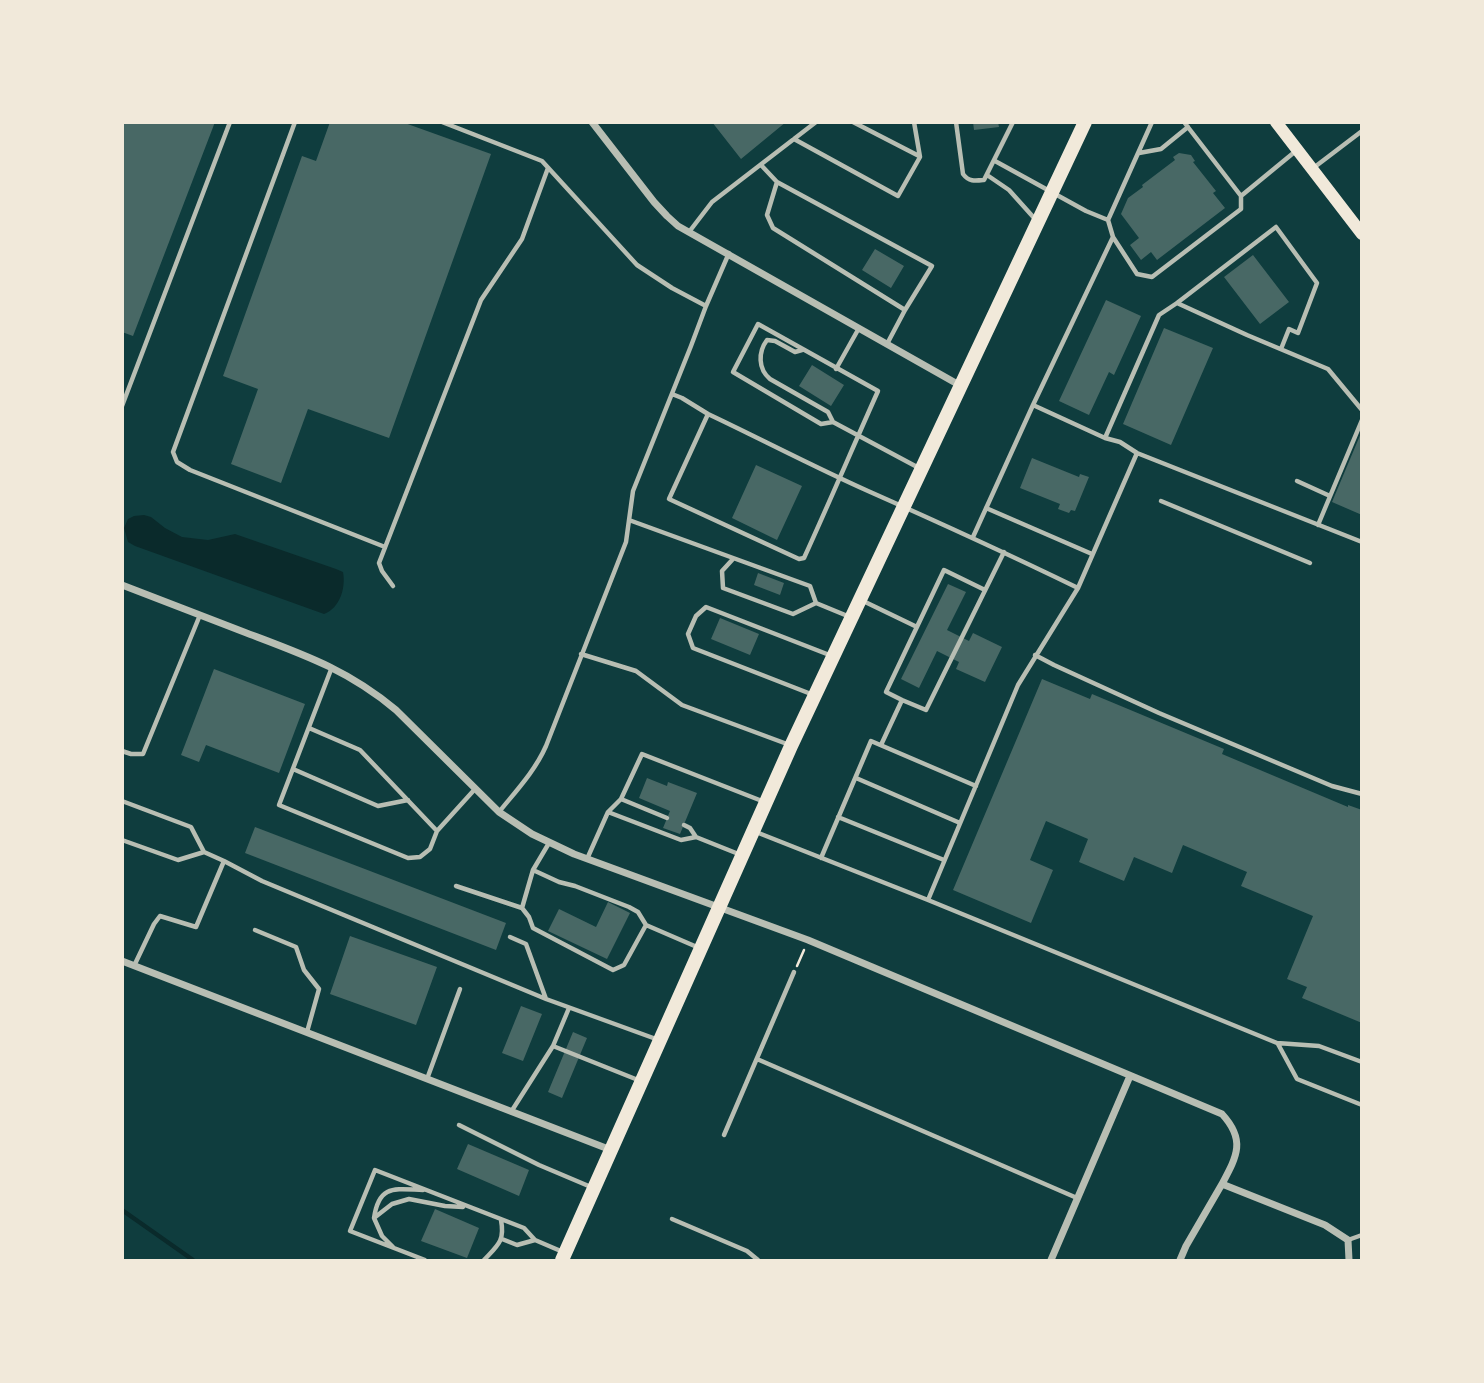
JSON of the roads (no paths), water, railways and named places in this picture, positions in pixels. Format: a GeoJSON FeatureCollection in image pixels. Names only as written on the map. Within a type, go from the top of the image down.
{"type":"FeatureCollection","features":[{"type":"Feature","properties":{"kind":"main road"},"geometry":{"type":"LineString","coordinates":[[564,1257],[791,746],[1085,122]]}},
{"type":"Feature","properties":{"kind":"main road"},"geometry":{"type":"LineString","coordinates":[[1276,122],[1362,233]]}},
{"type":"Feature","properties":{"kind":"street"},"geometry":{"type":"LineString","coordinates":[[592,122],[667,216],[689,233],[729,253],[961,386]]}},
{"type":"Feature","properties":{"kind":"street"},"geometry":{"type":"LineString","coordinates":[[122,586],[333,667],[364,684],[417,729],[499,812],[549,843],[808,940],[1222,1114],[1232,1126],[1238,1140],[1232,1164],[1180,1261]]}},
{"type":"Feature","properties":{"kind":"street"},"geometry":{"type":"LineString","coordinates":[[122,961],[612,1151]]}},
{"type":"Feature","properties":{"kind":"street"},"geometry":{"type":"LineString","coordinates":[[1051,1261],[1130,1076]]}},
{"type":"Feature","properties":{"kind":"street"},"geometry":{"type":"LineString","coordinates":[[1222,1184],[1325,1225],[1348,1240],[1349,1261]]}},
{"type":"Feature","properties":{"kind":"lane"},"geometry":{"type":"LineString","coordinates":[[122,406],[230,122]]}},
{"type":"Feature","properties":{"kind":"lane"},"geometry":{"type":"LineString","coordinates":[[295,122],[173,452],[177,462],[190,470],[385,547]]}},
{"type":"Feature","properties":{"kind":"lane"},"geometry":{"type":"LineString","coordinates":[[442,122],[542,161],[637,265],[706,306]]}},
{"type":"Feature","properties":{"kind":"lane"},"geometry":{"type":"LineString","coordinates":[[689,233],[712,202],[816,122]]}},
{"type":"Feature","properties":{"kind":"lane"},"geometry":{"type":"LineString","coordinates":[[853,122],[920,157]]}},
{"type":"Feature","properties":{"kind":"lane"},"geometry":{"type":"LineString","coordinates":[[794,139],[898,196],[920,157],[914,122]]}},
{"type":"Feature","properties":{"kind":"lane"},"geometry":{"type":"LineString","coordinates":[[956,122],[962,174],[966,179],[974,181],[984,180],[1013,122]]}},
{"type":"Feature","properties":{"kind":"lane"},"geometry":{"type":"LineString","coordinates":[[1138,154],[1161,149],[1186,125],[1241,196],[1241,209],[1152,277],[1137,274],[1113,237],[1108,220],[1152,122]]}},
{"type":"Feature","properties":{"kind":"lane"},"geometry":{"type":"LineString","coordinates":[[1312,170],[1362,131]]}},
{"type":"Feature","properties":{"kind":"lane"},"geometry":{"type":"LineString","coordinates":[[1241,196],[1297,150]]}},
{"type":"Feature","properties":{"kind":"lane"},"geometry":{"type":"LineString","coordinates":[[995,161],[1086,211],[1108,220]]}},
{"type":"Feature","properties":{"kind":"lane"},"geometry":{"type":"LineString","coordinates":[[761,165],[777,182],[932,266],[887,344]]}},
{"type":"Feature","properties":{"kind":"lane"},"geometry":{"type":"LineString","coordinates":[[393,586],[379,563],[481,300],[522,239],[548,168]]}},
{"type":"Feature","properties":{"kind":"lane"},"geometry":{"type":"LineString","coordinates":[[987,175],[1009,190],[1038,222]]}},
{"type":"Feature","properties":{"kind":"lane"},"geometry":{"type":"LineString","coordinates":[[777,182],[767,215],[773,228],[905,310]]}},
{"type":"Feature","properties":{"kind":"lane"},"geometry":{"type":"LineString","coordinates":[[1105,438],[1159,315],[1276,228],[1317,283],[1298,332],[1289,329],[1281,349]]}},
{"type":"Feature","properties":{"kind":"lane"},"geometry":{"type":"LineString","coordinates":[[973,537],[1032,405],[1113,237]]}},
{"type":"Feature","properties":{"kind":"lane"},"geometry":{"type":"LineString","coordinates":[[499,812],[540,759],[626,542],[633,491],[729,253]]}},
{"type":"Feature","properties":{"kind":"lane"},"geometry":{"type":"LineString","coordinates":[[1177,303],[1328,369],[1362,410]]}},
{"type":"Feature","properties":{"kind":"lane"},"geometry":{"type":"LineString","coordinates":[[708,414],[669,499],[799,559],[804,558],[840,478],[858,436],[877,391],[758,324],[733,372],[821,424],[832,422],[858,436],[921,470]]}},
{"type":"Feature","properties":{"kind":"lane"},"geometry":{"type":"LineString","coordinates":[[836,369],[859,328]]}},
{"type":"Feature","properties":{"kind":"lane"},"geometry":{"type":"LineString","coordinates":[[803,349],[795,352],[775,341],[767,340],[762,350],[762,369],[769,379],[828,412],[832,422]]}},
{"type":"Feature","properties":{"kind":"lane"},"geometry":{"type":"LineString","coordinates":[[672,394],[840,478],[973,537],[1077,588]]}},
{"type":"Feature","properties":{"kind":"lane"},"geometry":{"type":"LineString","coordinates":[[1032,405],[1105,438],[1121,442],[1137,453],[1362,542]]}},
{"type":"Feature","properties":{"kind":"lane"},"geometry":{"type":"LineString","coordinates":[[1318,524],[1362,420]]}},
{"type":"Feature","properties":{"kind":"lane"},"geometry":{"type":"LineString","coordinates":[[928,900],[1018,685],[1077,588],[1137,453]]}},
{"type":"Feature","properties":{"kind":"lane"},"geometry":{"type":"LineString","coordinates":[[1297,481],[1330,496]]}},
{"type":"Feature","properties":{"kind":"lane"},"geometry":{"type":"LineString","coordinates":[[1161,501],[1310,563]]}},
{"type":"Feature","properties":{"kind":"lane"},"geometry":{"type":"LineString","coordinates":[[986,508],[1092,554]]}},
{"type":"Feature","properties":{"kind":"lane"},"geometry":{"type":"LineString","coordinates":[[629,520],[810,586],[816,603],[851,618]]}},
{"type":"Feature","properties":{"kind":"lane"},"geometry":{"type":"LineString","coordinates":[[985,590],[944,570],[886,692],[926,710],[1004,552]]}},
{"type":"Feature","properties":{"kind":"lane"},"geometry":{"type":"LineString","coordinates":[[733,559],[722,571],[723,588],[793,614],[816,603]]}},
{"type":"Feature","properties":{"kind":"lane"},"geometry":{"type":"LineString","coordinates":[[860,599],[917,627]]}},
{"type":"Feature","properties":{"kind":"lane"},"geometry":{"type":"LineString","coordinates":[[814,696],[693,648],[688,634],[696,616],[706,607],[833,656]]}},
{"type":"Feature","properties":{"kind":"lane"},"geometry":{"type":"LineString","coordinates":[[122,751],[143,754],[200,615]]}},
{"type":"Feature","properties":{"kind":"lane"},"geometry":{"type":"LineString","coordinates":[[581,654],[636,671],[682,705],[791,746]]}},
{"type":"Feature","properties":{"kind":"lane"},"geometry":{"type":"LineString","coordinates":[[1035,655],[1159,713],[1332,786],[1362,794]]}},
{"type":"Feature","properties":{"kind":"lane"},"geometry":{"type":"LineString","coordinates":[[333,667],[279,805],[408,859],[420,857],[430,849],[437,831],[475,789]]}},
{"type":"Feature","properties":{"kind":"lane"},"geometry":{"type":"LineString","coordinates":[[881,745],[902,700]]}},
{"type":"Feature","properties":{"kind":"lane"},"geometry":{"type":"LineString","coordinates":[[309,728],[360,750],[437,831]]}},
{"type":"Feature","properties":{"kind":"lane"},"geometry":{"type":"LineString","coordinates":[[821,859],[871,741],[976,786]]}},
{"type":"Feature","properties":{"kind":"lane"},"geometry":{"type":"LineString","coordinates":[[587,859],[608,811],[621,799],[642,754],[766,802]]}},
{"type":"Feature","properties":{"kind":"lane"},"geometry":{"type":"LineString","coordinates":[[293,769],[378,806],[408,800]]}},
{"type":"Feature","properties":{"kind":"lane"},"geometry":{"type":"LineString","coordinates":[[856,778],[960,823]]}},
{"type":"Feature","properties":{"kind":"lane"},"geometry":{"type":"LineString","coordinates":[[621,799],[667,818]]}},
{"type":"Feature","properties":{"kind":"lane"},"geometry":{"type":"LineString","coordinates":[[122,801],[191,827],[204,852],[262,881],[545,999],[661,1040]]}},
{"type":"Feature","properties":{"kind":"lane"},"geometry":{"type":"LineString","coordinates":[[608,811],[681,840],[696,837],[742,856]]}},
{"type":"Feature","properties":{"kind":"lane"},"geometry":{"type":"LineString","coordinates":[[838,817],[944,860]]}},
{"type":"Feature","properties":{"kind":"lane"},"geometry":{"type":"LineString","coordinates":[[684,825],[690,828],[696,837]]}},
{"type":"Feature","properties":{"kind":"lane"},"geometry":{"type":"LineString","coordinates":[[754,831],[1278,1043],[1320,1046],[1362,1062]]}},
{"type":"Feature","properties":{"kind":"lane"},"geometry":{"type":"LineString","coordinates":[[122,840],[178,860],[204,852]]}},
{"type":"Feature","properties":{"kind":"lane"},"geometry":{"type":"LineString","coordinates":[[522,908],[533,870],[549,843]]}},
{"type":"Feature","properties":{"kind":"lane"},"geometry":{"type":"LineString","coordinates":[[134,965],[160,916],[196,927],[224,861]]}},
{"type":"Feature","properties":{"kind":"lane"},"geometry":{"type":"LineString","coordinates":[[533,870],[629,907],[638,912],[646,925],[701,949]]}},
{"type":"Feature","properties":{"kind":"lane"},"geometry":{"type":"LineString","coordinates":[[456,886],[522,908],[533,928],[614,970],[624,965],[646,925]]}},
{"type":"Feature","properties":{"kind":"lane"},"geometry":{"type":"LineString","coordinates":[[255,930],[296,947],[304,970],[319,989],[307,1033]]}},
{"type":"Feature","properties":{"kind":"lane"},"geometry":{"type":"LineString","coordinates":[[510,937],[526,944],[545,999]]}},
{"type":"Feature","properties":{"kind":"lane"},"geometry":{"type":"LineString","coordinates":[[724,1135],[794,972]]}},
{"type":"Feature","properties":{"kind":"lane"},"geometry":{"type":"LineString","coordinates":[[427,1079],[460,989]]}},
{"type":"Feature","properties":{"kind":"lane"},"geometry":{"type":"LineString","coordinates":[[511,1112],[553,1046],[569,1007]]}},
{"type":"Feature","properties":{"kind":"lane"},"geometry":{"type":"LineString","coordinates":[[1278,1043],[1297,1079],[1362,1105]]}},
{"type":"Feature","properties":{"kind":"lane"},"geometry":{"type":"LineString","coordinates":[[553,1046],[642,1082]]}},
{"type":"Feature","properties":{"kind":"lane"},"geometry":{"type":"LineString","coordinates":[[757,1059],[1078,1198]]}},
{"type":"Feature","properties":{"kind":"lane"},"geometry":{"type":"LineString","coordinates":[[459,1125],[538,1164],[595,1188]]}},
{"type":"Feature","properties":{"kind":"lane"},"geometry":{"type":"LineString","coordinates":[[425,1261],[350,1231],[374,1170],[524,1228],[535,1240],[564,1257]]}},
{"type":"Feature","properties":{"kind":"lane"},"geometry":{"type":"LineString","coordinates":[[396,1249],[382,1236],[374,1218],[380,1196],[393,1188],[427,1191]]}},
{"type":"Feature","properties":{"kind":"lane"},"geometry":{"type":"LineString","coordinates":[[374,1218],[392,1204],[410,1199],[444,1206],[468,1207]]}},
{"type":"Feature","properties":{"kind":"lane"},"geometry":{"type":"LineString","coordinates":[[672,1219],[747,1251],[758,1261]]}},
{"type":"Feature","properties":{"kind":"lane"},"geometry":{"type":"LineString","coordinates":[[484,1261],[502,1239],[502,1220]]}},
{"type":"Feature","properties":{"kind":"lane"},"geometry":{"type":"LineString","coordinates":[[1348,1240],[1362,1235]]}},
{"type":"Feature","properties":{"kind":"lane"},"geometry":{"type":"LineString","coordinates":[[502,1239],[517,1245],[535,1240]]}},
{"type":"Feature","properties":{"kind":"water"},"geometry":{"type":"Polygon","coordinates":[[[144,515],[182,537],[208,540],[235,534],[336,569],[343,572],[341,597],[330,611],[324,614],[135,546],[128,542],[124,528],[128,519],[144,515]]]}},
{"type":"Feature","properties":{"kind":"waterway"},"geometry":{"type":"LineString","coordinates":[[122,1210],[193,1260]]}}]}
